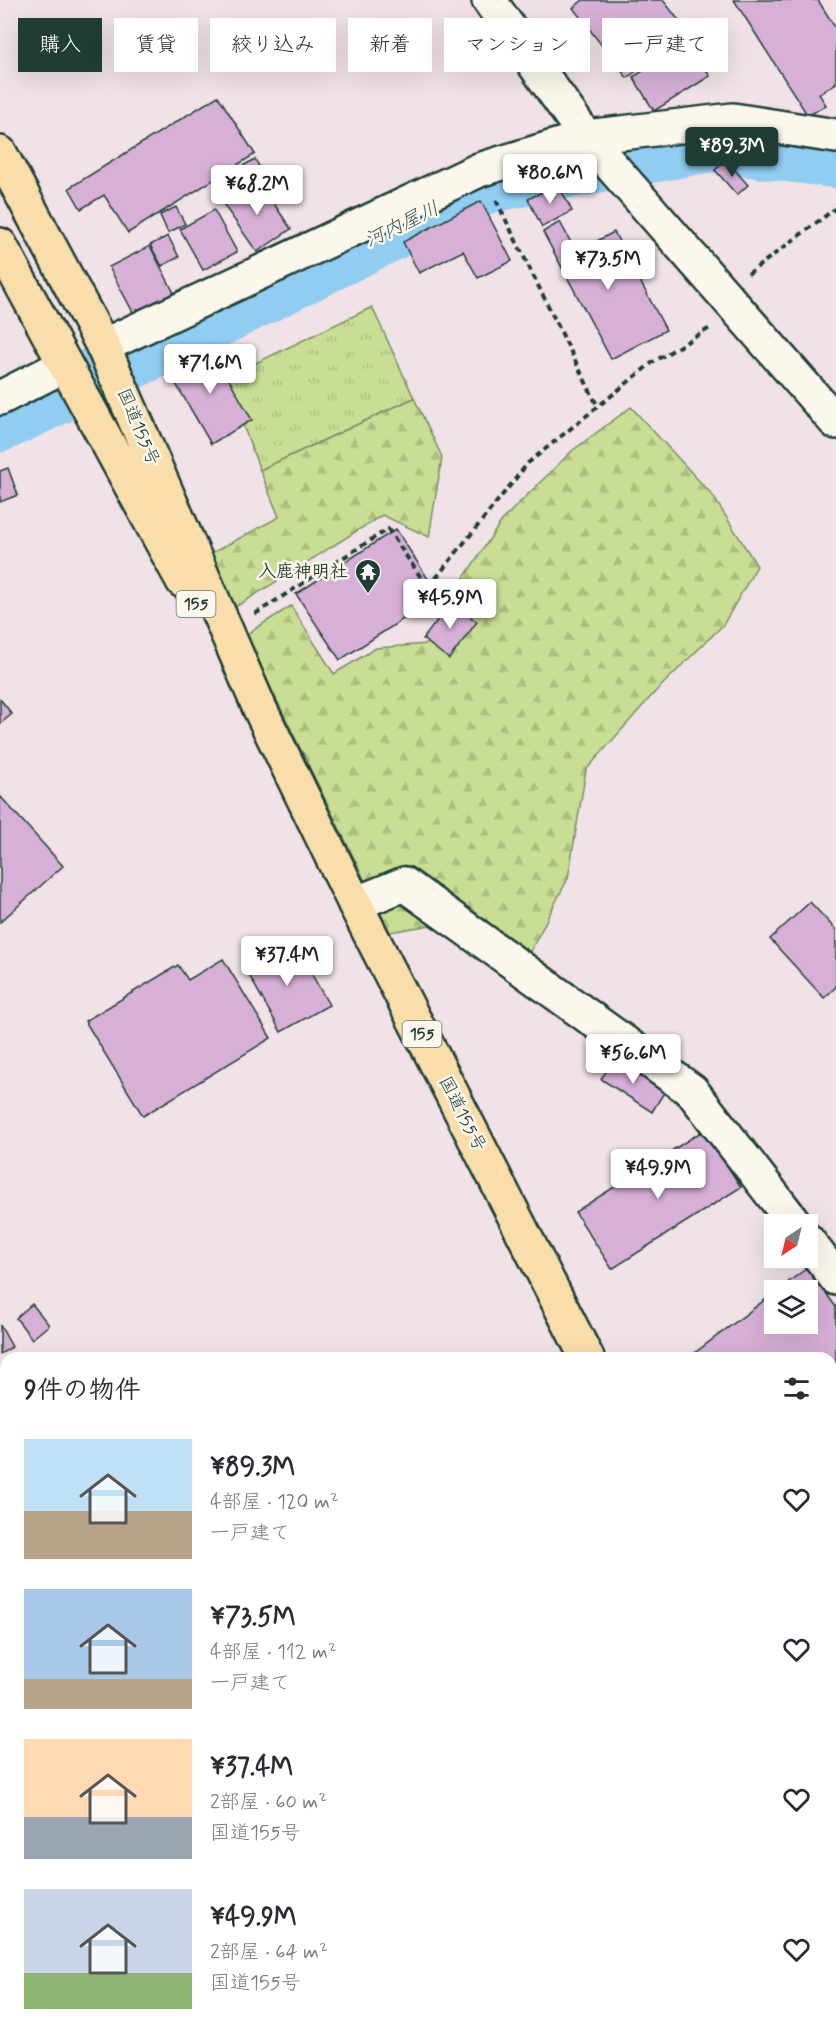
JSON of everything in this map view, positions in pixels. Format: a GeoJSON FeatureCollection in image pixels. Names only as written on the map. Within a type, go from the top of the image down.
{"type":"FeatureCollection","features":[{"type":"Feature","properties":{"kind":"highway","name":"国道155号"},"geometry":{"type":"LineString","coordinates":[[0,153],[103,346],[149,490],[180,576],[260,709]]}},
{"type":"Feature","properties":{"kind":"highway","name":"国道155号"},"geometry":{"type":"LineString","coordinates":[[0,245],[65,365],[149,490],[226,632],[260,709],[355,904],[584,1352]]}},
{"type":"Feature","properties":{"kind":"street"},"geometry":{"type":"LineString","coordinates":[[489,0],[586,137],[836,423]]}},
{"type":"Feature","properties":{"kind":"street"},"geometry":{"type":"LineString","coordinates":[[103,346],[479,170],[586,137],[733,120],[836,136]]}},
{"type":"Feature","properties":{"kind":"street"},"geometry":{"type":"LineString","coordinates":[[0,398],[65,365]]}},
{"type":"Feature","properties":{"kind":"street"},"geometry":{"type":"LineString","coordinates":[[355,904],[404,884],[692,1091],[787,1214]]}},
{"type":"Feature","properties":{"kind":"street"},"geometry":{"type":"LineString","coordinates":[[818,1254],[836,1278]]}},
{"type":"Feature","properties":{"kind":"path"},"geometry":{"type":"LineString","coordinates":[[492,194],[598,407]]}},
{"type":"Feature","properties":{"kind":"path"},"geometry":{"type":"LineString","coordinates":[[226,632],[388,529],[428,588],[528,463],[730,302],[836,208]]}},
{"type":"Feature","properties":{"kind":"green space"},"geometry":{"type":"Polygon","coordinates":[[[372,307],[414,398],[260,470],[225,378],[372,307]]]}},
{"type":"Feature","properties":{"kind":"green space"},"geometry":{"type":"Polygon","coordinates":[[[414,398],[442,457],[429,537],[382,515],[234,608],[210,554],[279,517],[260,470],[414,398]]]}},
{"type":"Feature","properties":{"kind":"green space"},"geometry":{"type":"Polygon","coordinates":[[[631,407],[713,496],[757,566],[723,625],[655,692],[586,770],[568,878],[527,958],[461,920],[390,932],[245,635],[291,606],[334,674],[376,648],[427,644],[445,606],[503,519],[572,451],[631,407]]]}},
{"type":"Feature","properties":{"kind":"building"},"geometry":{"type":"Polygon","coordinates":[[[583,0],[663,0],[677,18],[602,18],[602,46],[590,30],[590,18],[581,18],[573,8],[583,0]]]}},
{"type":"Feature","properties":{"kind":"building"},"geometry":{"type":"Polygon","coordinates":[[[734,0],[818,0],[836,29],[836,83],[819,94],[826,105],[808,116],[734,0]]]}},
{"type":"Feature","properties":{"kind":"building"},"geometry":{"type":"Polygon","coordinates":[[[622,72],[635,72],[627,78],[622,72]]]}},
{"type":"Feature","properties":{"kind":"building"},"geometry":{"type":"Polygon","coordinates":[[[641,72],[707,72],[710,76],[654,111],[633,77],[641,72]]]}},
{"type":"Feature","properties":{"kind":"building"},"geometry":{"type":"Polygon","coordinates":[[[218,96],[255,154],[128,233],[104,195],[81,209],[69,188],[218,96]]]}},
{"type":"Feature","properties":{"kind":"building"},"geometry":{"type":"Polygon","coordinates":[[[255,159],[262,172],[233,189],[225,176],[255,159]]]}},
{"type":"Feature","properties":{"kind":"building"},"geometry":{"type":"Polygon","coordinates":[[[726,160],[748,185],[737,195],[715,170],[726,160]]]}},
{"type":"Feature","properties":{"kind":"building"},"geometry":{"type":"Polygon","coordinates":[[[258,180],[291,229],[257,252],[223,204],[258,180]]]}},
{"type":"Feature","properties":{"kind":"building"},"geometry":{"type":"Polygon","coordinates":[[[558,184],[572,211],[542,227],[528,199],[558,184]]]}},
{"type":"Feature","properties":{"kind":"building"},"geometry":{"type":"Polygon","coordinates":[[[481,201],[512,261],[478,278],[463,251],[419,273],[403,242],[481,201]]]}},
{"type":"Feature","properties":{"kind":"building"},"geometry":{"type":"Polygon","coordinates":[[[176,207],[185,224],[168,233],[160,215],[176,207]]]}},
{"type":"Feature","properties":{"kind":"building"},"geometry":{"type":"Polygon","coordinates":[[[214,210],[237,252],[203,270],[180,229],[214,210]]]}},
{"type":"Feature","properties":{"kind":"building"},"geometry":{"type":"Polygon","coordinates":[[[560,222],[576,252],[614,232],[666,330],[611,359],[543,232],[560,222]]]}},
{"type":"Feature","properties":{"kind":"building"},"geometry":{"type":"Polygon","coordinates":[[[168,236],[179,257],[162,266],[150,245],[168,236]]]}},
{"type":"Feature","properties":{"kind":"building"},"geometry":{"type":"Polygon","coordinates":[[[150,246],[174,293],[134,314],[109,267],[150,246]]]}},
{"type":"Feature","properties":{"kind":"building"},"geometry":{"type":"Polygon","coordinates":[[[210,346],[252,420],[211,444],[168,370],[210,346]]]}},
{"type":"Feature","properties":{"kind":"building"},"geometry":{"type":"Polygon","coordinates":[[[8,468],[18,495],[0,502],[0,471],[8,468]]]}},
{"type":"Feature","properties":{"kind":"building","name":"入鹿神明社"},"geometry":{"type":"Polygon","coordinates":[[[396,529],[439,596],[340,660],[296,594],[396,529]]]}},
{"type":"Feature","properties":{"kind":"building"},"geometry":{"type":"Polygon","coordinates":[[[451,602],[477,622],[449,659],[423,639],[451,602]]]}},
{"type":"Feature","properties":{"kind":"building"},"geometry":{"type":"Polygon","coordinates":[[[0,699],[12,714],[0,724],[0,699]]]}},
{"type":"Feature","properties":{"kind":"building"},"geometry":{"type":"Polygon","coordinates":[[[0,796],[63,866],[0,922],[0,796]]]}},
{"type":"Feature","properties":{"kind":"building"},"geometry":{"type":"Polygon","coordinates":[[[810,902],[836,930],[836,987],[824,998],[770,939],[810,902]]]}},
{"type":"Feature","properties":{"kind":"building"},"geometry":{"type":"Polygon","coordinates":[[[293,941],[329,1005],[281,1032],[245,968],[293,941]]]}},
{"type":"Feature","properties":{"kind":"building"},"geometry":{"type":"Polygon","coordinates":[[[223,959],[271,1038],[143,1116],[85,1021],[178,965],[188,980],[223,959]]]}},
{"type":"Feature","properties":{"kind":"building"},"geometry":{"type":"Polygon","coordinates":[[[614,1059],[665,1091],[652,1112],[601,1079],[614,1059]]]}},
{"type":"Feature","properties":{"kind":"building"},"geometry":{"type":"Polygon","coordinates":[[[704,1130],[741,1187],[612,1269],[575,1212],[704,1130]]]}},
{"type":"Feature","properties":{"kind":"building"},"geometry":{"type":"Polygon","coordinates":[[[807,1268],[816,1280],[791,1280],[807,1268]]]}},
{"type":"Feature","properties":{"kind":"building"},"geometry":{"type":"Polygon","coordinates":[[[818,1283],[836,1307],[836,1352],[696,1352],[764,1301],[764,1334],[818,1334],[818,1283]]]}},
{"type":"Feature","properties":{"kind":"building"},"geometry":{"type":"Polygon","coordinates":[[[32,1304],[49,1325],[32,1339],[16,1318],[32,1304]]]}},
{"type":"Feature","properties":{"kind":"building"},"geometry":{"type":"Polygon","coordinates":[[[0,1325],[12,1347],[0,1352],[0,1325]]]}},
{"type":"Feature","properties":{"kind":"waterway","name":"河内屋川"},"geometry":{"type":"LineString","coordinates":[[0,422],[155,348],[487,183],[710,142],[836,158]]}},
{"type":"Feature","properties":{"kind":"place","name":"入鹿神明社"},"geometry":{"type":"Point","coordinates":[368,595]}}]}
